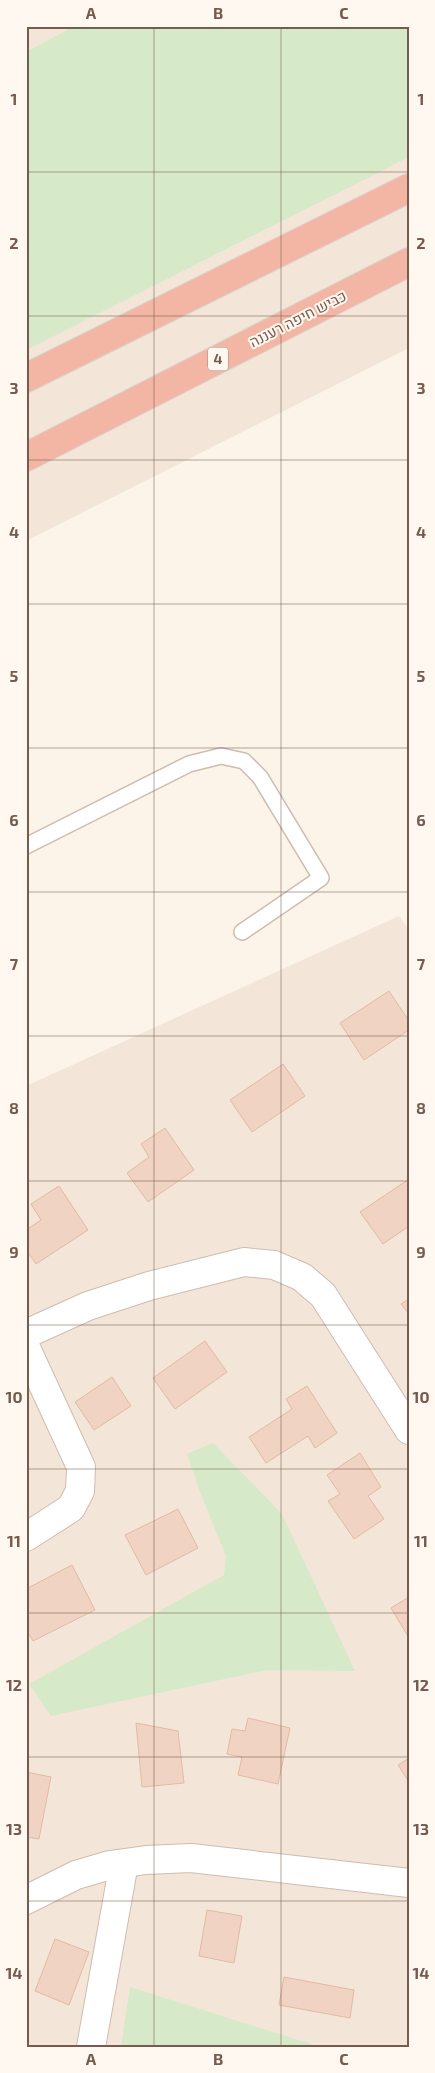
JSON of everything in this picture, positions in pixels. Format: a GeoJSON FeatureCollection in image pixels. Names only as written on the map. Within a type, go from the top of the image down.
{"type":"FeatureCollection","features":[{"type":"Feature","properties":{"kind":"highway"},"geometry":{"type":"LineString","coordinates":[[26,378],[409,188]]}},
{"type":"Feature","properties":{"kind":"highway","name":"כביש חיפה רעננה"},"geometry":{"type":"LineString","coordinates":[[26,457],[409,262]]}},
{"type":"Feature","properties":{"kind":"street"},"geometry":{"type":"LineString","coordinates":[[26,1334],[88,1306],[150,1286],[244,1262],[274,1266],[302,1277],[323,1295],[409,1430]]}},
{"type":"Feature","properties":{"kind":"street"},"geometry":{"type":"LineString","coordinates":[[26,1348],[81,1466],[80,1491],[71,1508],[26,1537]]}},
{"type":"Feature","properties":{"kind":"street"},"geometry":{"type":"LineString","coordinates":[[26,1900],[76,1875],[124,1863],[191,1858],[409,1883]]}},
{"type":"Feature","properties":{"kind":"street"},"geometry":{"type":"LineString","coordinates":[[91,2047],[124,1863]]}},
{"type":"Feature","properties":{"kind":"lane"},"geometry":{"type":"LineString","coordinates":[[26,846],[189,764],[221,756],[244,761],[260,777],[321,878],[242,932]]}},
{"type":"Feature","properties":{"kind":"shaded area"},"geometry":{"type":"Polygon","coordinates":[[[26,26],[409,26],[409,348],[26,541],[26,26]]]}},
{"type":"Feature","properties":{"kind":"shaded area"},"geometry":{"type":"Polygon","coordinates":[[[399,916],[409,930],[409,2047],[26,2047],[26,1086],[399,916]]]}},
{"type":"Feature","properties":{"kind":"green space"},"geometry":{"type":"Polygon","coordinates":[[[75,26],[409,26],[409,157],[26,350],[26,52],[75,26]]]}},
{"type":"Feature","properties":{"kind":"green space"},"geometry":{"type":"Polygon","coordinates":[[[213,1443],[282,1514],[355,1671],[267,1670],[51,1716],[29,1684],[224,1575],[226,1556],[187,1454],[213,1443]]]}},
{"type":"Feature","properties":{"kind":"green space"},"geometry":{"type":"Polygon","coordinates":[[[130,1987],[311,2044],[310,2047],[121,2047],[130,1987]]]}},
{"type":"Feature","properties":{"kind":"building"},"geometry":{"type":"Polygon","coordinates":[[[389,991],[409,1021],[409,1030],[364,1060],[340,1023],[389,991]]]}},
{"type":"Feature","properties":{"kind":"building"},"geometry":{"type":"Polygon","coordinates":[[[283,1064],[305,1096],[252,1132],[230,1100],[283,1064]]]}},
{"type":"Feature","properties":{"kind":"building"},"geometry":{"type":"Polygon","coordinates":[[[165,1128],[194,1170],[148,1202],[127,1173],[149,1157],[141,1144],[165,1128]]]}},
{"type":"Feature","properties":{"kind":"building"},"geometry":{"type":"Polygon","coordinates":[[[409,1179],[409,1226],[383,1244],[360,1212],[409,1179]]]}},
{"type":"Feature","properties":{"kind":"building"},"geometry":{"type":"Polygon","coordinates":[[[59,1186],[88,1230],[36,1264],[26,1250],[26,1230],[41,1220],[31,1204],[59,1186]]]}},
{"type":"Feature","properties":{"kind":"building"},"geometry":{"type":"Polygon","coordinates":[[[409,1299],[409,1314],[401,1304],[409,1299]]]}},
{"type":"Feature","properties":{"kind":"building"},"geometry":{"type":"Polygon","coordinates":[[[205,1341],[227,1372],[175,1409],[153,1378],[205,1341]]]}},
{"type":"Feature","properties":{"kind":"building"},"geometry":{"type":"Polygon","coordinates":[[[112,1377],[131,1406],[94,1430],[75,1402],[112,1377]]]}},
{"type":"Feature","properties":{"kind":"building"},"geometry":{"type":"Polygon","coordinates":[[[307,1386],[337,1433],[315,1448],[308,1436],[266,1463],[249,1437],[292,1409],[286,1399],[307,1386]]]}},
{"type":"Feature","properties":{"kind":"building"},"geometry":{"type":"Polygon","coordinates":[[[360,1453],[381,1487],[368,1496],[384,1519],[354,1539],[328,1501],[340,1494],[327,1475],[360,1453]]]}},
{"type":"Feature","properties":{"kind":"building"},"geometry":{"type":"Polygon","coordinates":[[[178,1509],[198,1548],[146,1575],[125,1535],[178,1509]]]}},
{"type":"Feature","properties":{"kind":"building"},"geometry":{"type":"Polygon","coordinates":[[[72,1565],[95,1610],[33,1641],[26,1629],[26,1589],[72,1565]]]}},
{"type":"Feature","properties":{"kind":"building"},"geometry":{"type":"Polygon","coordinates":[[[409,1597],[409,1638],[391,1608],[409,1597]]]}},
{"type":"Feature","properties":{"kind":"building"},"geometry":{"type":"Polygon","coordinates":[[[248,1718],[290,1728],[278,1784],[238,1775],[242,1757],[227,1754],[232,1729],[245,1731],[248,1718]]]}},
{"type":"Feature","properties":{"kind":"building"},"geometry":{"type":"Polygon","coordinates":[[[136,1723],[178,1731],[184,1783],[142,1787],[136,1723]]]}},
{"type":"Feature","properties":{"kind":"building"},"geometry":{"type":"Polygon","coordinates":[[[409,1758],[409,1782],[398,1765],[409,1758]]]}},
{"type":"Feature","properties":{"kind":"building"},"geometry":{"type":"Polygon","coordinates":[[[26,1772],[51,1777],[39,1839],[26,1837],[26,1772]]]}},
{"type":"Feature","properties":{"kind":"building"},"geometry":{"type":"Polygon","coordinates":[[[207,1910],[242,1916],[234,1963],[199,1956],[207,1910]]]}},
{"type":"Feature","properties":{"kind":"building"},"geometry":{"type":"Polygon","coordinates":[[[55,1939],[89,1952],[69,2005],[35,1991],[55,1939]]]}},
{"type":"Feature","properties":{"kind":"building"},"geometry":{"type":"Polygon","coordinates":[[[284,1977],[354,1990],[350,2018],[279,2005],[284,1977]]]}}]}
